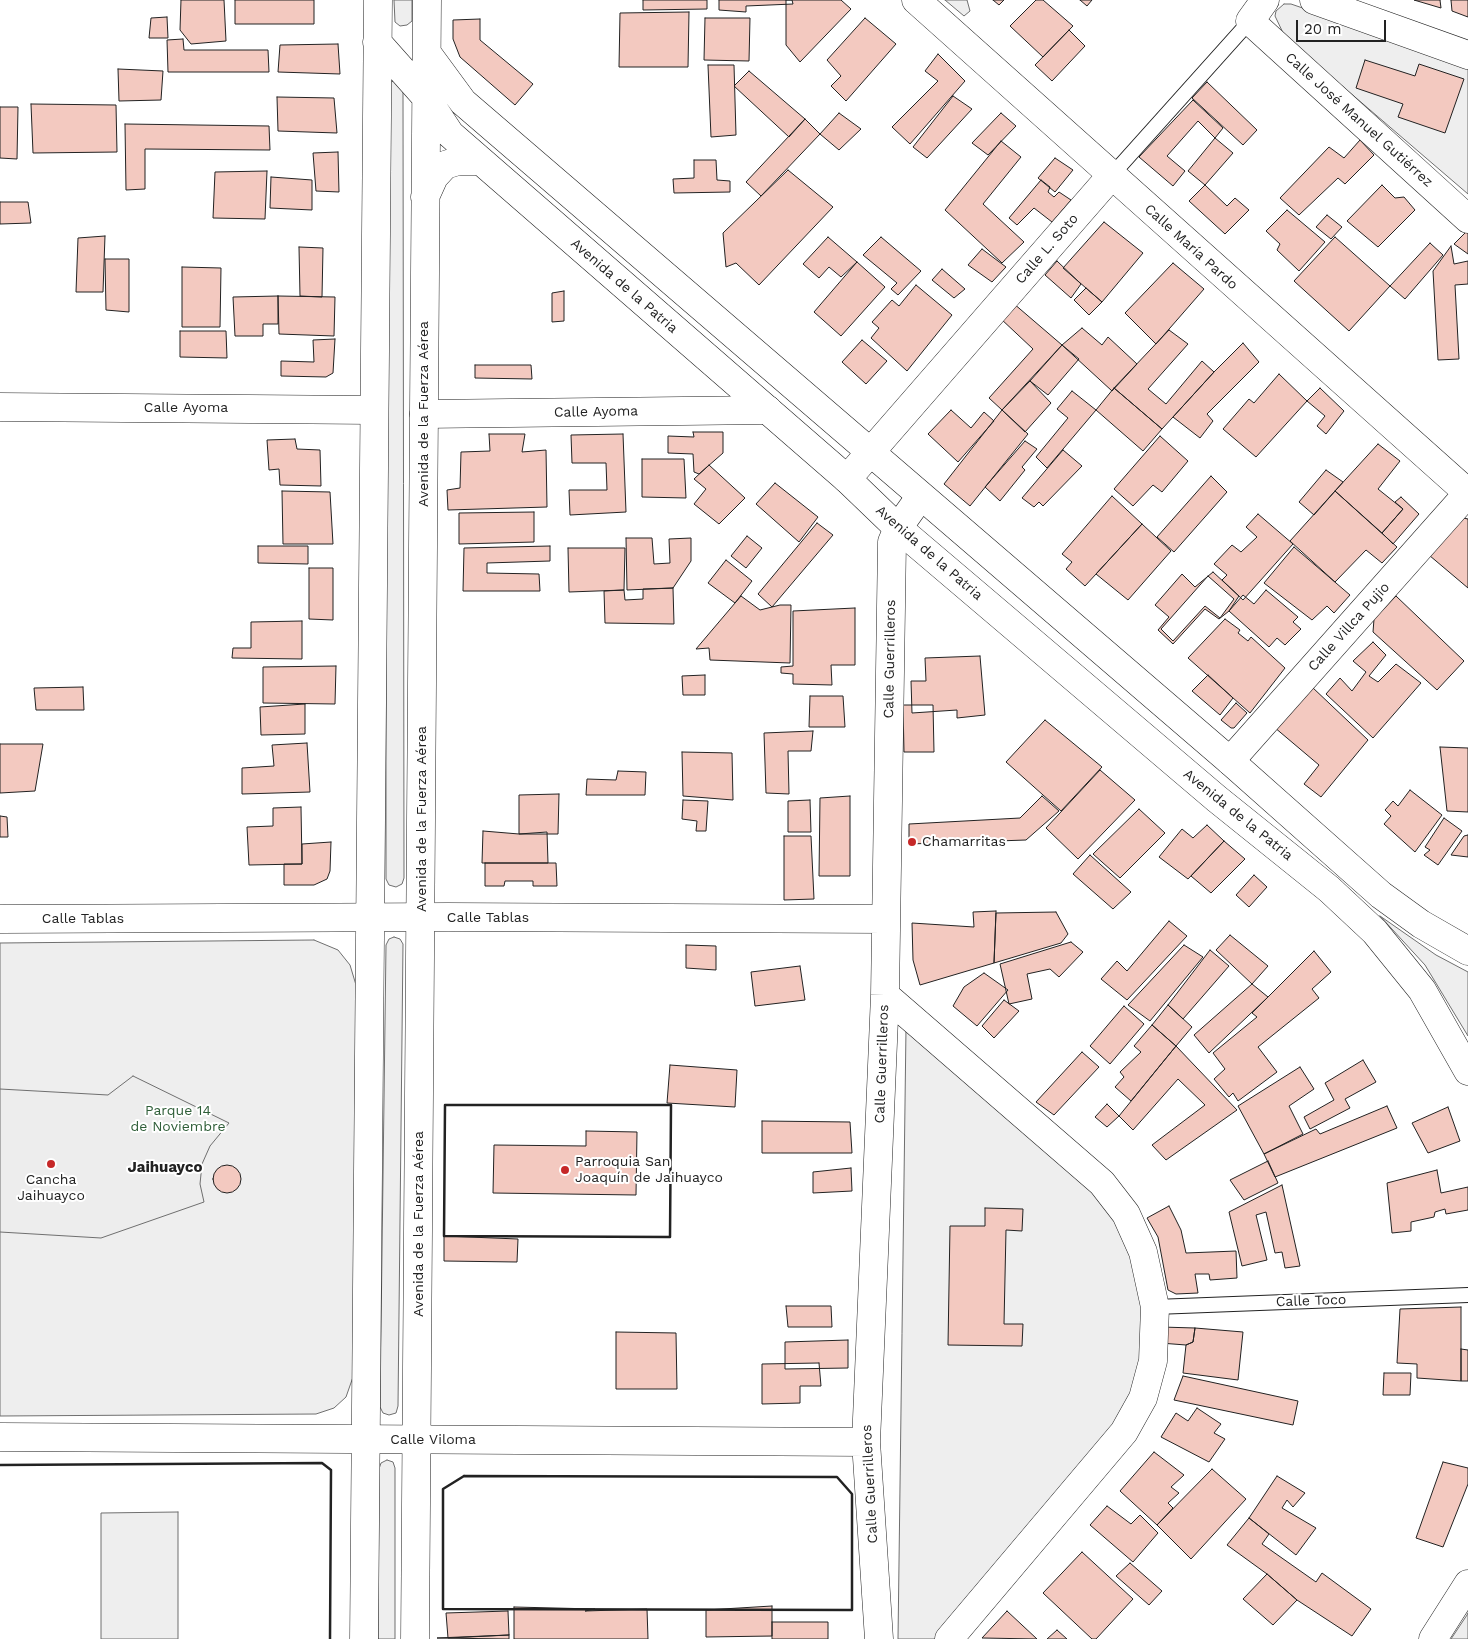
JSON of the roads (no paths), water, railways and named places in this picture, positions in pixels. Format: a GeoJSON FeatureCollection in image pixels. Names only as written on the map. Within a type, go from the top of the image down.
{"type":"FeatureCollection","features":[{"type":"Feature","properties":{"kind":"street"},"geometry":{"type":"LineString","coordinates":[[364,1639],[378,0]]}},
{"type":"Feature","properties":{"kind":"street","name":"Avenida de la Fuerza Aérea"},"geometry":{"type":"LineString","coordinates":[[415,1639],[422,918],[427,0]]}},
{"type":"Feature","properties":{"kind":"street","name":"Calle María Pardo"},"geometry":{"type":"LineString","coordinates":[[916,0],[1468,493]]}},
{"type":"Feature","properties":{"kind":"street"},"geometry":{"type":"LineString","coordinates":[[1314,0],[1468,55]]}},
{"type":"Feature","properties":{"kind":"street","name":"Calle José Manuel Gutiérrez"},"geometry":{"type":"LineString","coordinates":[[1258,10],[1468,219]]}},
{"type":"Feature","properties":{"kind":"street","name":"Avenida de la Patria"},"geometry":{"type":"LineString","coordinates":[[377,42],[425,96],[450,134],[480,161],[847,479],[898,528],[1217,799],[1329,889],[1376,932],[1422,990],[1468,1071]]}},
{"type":"Feature","properties":{"kind":"street"},"geometry":{"type":"LineString","coordinates":[[427,53],[463,102],[920,497],[1230,761],[1381,895],[1421,924],[1468,951]]}},
{"type":"Feature","properties":{"kind":"street"},"geometry":{"type":"LineString","coordinates":[[425,198],[434,177],[445,165],[458,161],[480,161]]}},
{"type":"Feature","properties":{"kind":"street","name":"Calle L. Soto"},"geometry":{"type":"LineString","coordinates":[[847,479],[1111,176]]}},
{"type":"Feature","properties":{"kind":"street","name":"Calle Ayoma"},"geometry":{"type":"LineString","coordinates":[[0,407],[373,410]]}},
{"type":"Feature","properties":{"kind":"street","name":"Calle Ayoma"},"geometry":{"type":"LineString","coordinates":[[424,414],[768,410]]}},
{"type":"Feature","properties":{"kind":"street","name":"Calle Villca Pujio"},"geometry":{"type":"LineString","coordinates":[[1230,761],[1468,493]]}},
{"type":"Feature","properties":{"kind":"street","name":"Calle Guerrilleros"},"geometry":{"type":"LineString","coordinates":[[879,1639],[866,1442],[885,995],[892,542],[898,528],[920,497]]}},
{"type":"Feature","properties":{"kind":"street","name":"Calle Tablas"},"geometry":{"type":"LineString","coordinates":[[0,919],[885,920]]}},
{"type":"Feature","properties":{"kind":"street"},"geometry":{"type":"LineString","coordinates":[[885,995],[1102,1183],[1126,1214],[1143,1252],[1155,1307],[1154,1360],[1143,1398],[1124,1432],[949,1639]]}},
{"type":"Feature","properties":{"kind":"street","name":"Calle Viloma"},"geometry":{"type":"LineString","coordinates":[[0,1437],[866,1442]]}},
{"type":"Feature","properties":{"kind":"street"},"geometry":{"type":"LineString","coordinates":[[1433,1639],[1468,1584]]}},
{"type":"Feature","properties":{"kind":"lane","name":"Calle L. Soto"},"geometry":{"type":"LineString","coordinates":[[1111,176],[1258,10]]}},
{"type":"Feature","properties":{"kind":"lane","name":"Calle Toco"},"geometry":{"type":"LineString","coordinates":[[1155,1307],[1468,1295]]}},
{"type":"Feature","properties":{"kind":"place","name":"Chamarritas"},"geometry":{"type":"Point","coordinates":[912,842]}},
{"type":"Feature","properties":{"kind":"place","name":"Cancha Jaihuayco"},"geometry":{"type":"Point","coordinates":[51,1164]}},
{"type":"Feature","properties":{"kind":"place","name":"Parroquia San Joaquín de Jaihuayco"},"geometry":{"type":"Point","coordinates":[565,1170]}},
{"type":"Feature","properties":{"kind":"district","name":"Jaihuayco"},"geometry":{"type":"Point","coordinates":[165,1168]}},
{"type":"Feature","properties":{"kind":"park label","name":"Parque 14 de Noviembre"},"geometry":{"type":"Point","coordinates":[178,1120]}}]}
